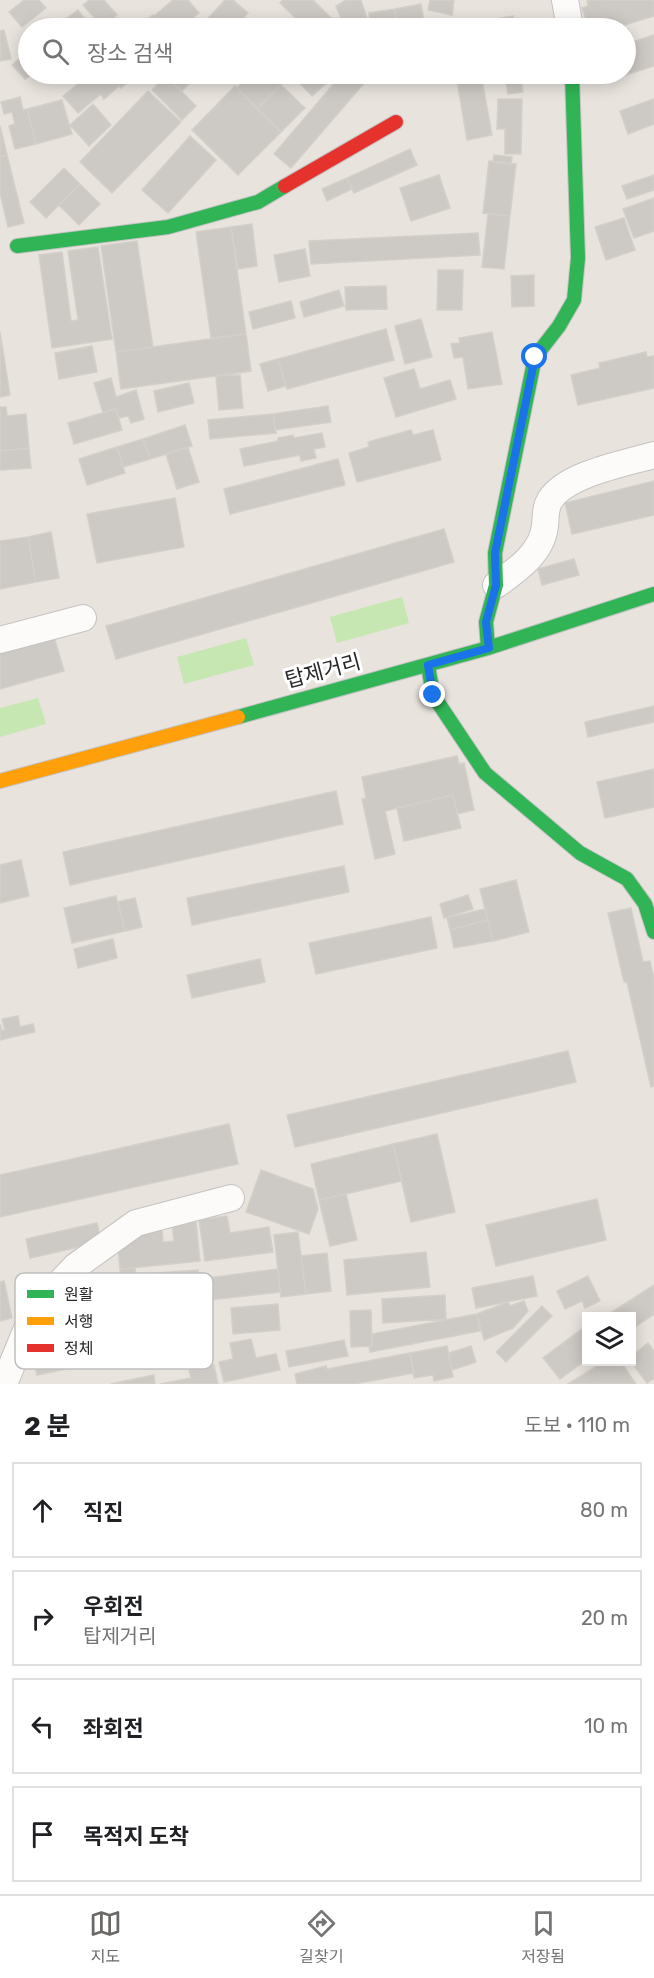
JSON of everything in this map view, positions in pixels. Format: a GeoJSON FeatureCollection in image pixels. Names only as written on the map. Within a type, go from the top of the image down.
{"type":"FeatureCollection","features":[{"type":"Feature","properties":{"kind":"street"},"geometry":{"type":"LineString","coordinates":[[565,0],[568,18]]}},
{"type":"Feature","properties":{"kind":"street"},"geometry":{"type":"LineString","coordinates":[[489,648],[486,622],[496,585],[495,553],[535,357],[559,326],[574,300],[578,258],[572,84]]}},
{"type":"Feature","properties":{"kind":"street"},"geometry":{"type":"LineString","coordinates":[[17,246],[168,227],[258,202],[396,122]]}},
{"type":"Feature","properties":{"kind":"street"},"geometry":{"type":"LineString","coordinates":[[496,585],[521,567],[540,544],[545,527],[545,513],[551,498],[577,477],[654,455]]}},
{"type":"Feature","properties":{"kind":"street","name":"탑제거리"},"geometry":{"type":"LineString","coordinates":[[0,781],[489,648],[654,594]]}},
{"type":"Feature","properties":{"kind":"street"},"geometry":{"type":"LineString","coordinates":[[0,640],[83,618]]}},
{"type":"Feature","properties":{"kind":"street"},"geometry":{"type":"LineString","coordinates":[[428,665],[433,695],[485,773],[580,853],[627,879],[645,904],[654,932]]}},
{"type":"Feature","properties":{"kind":"street"},"geometry":{"type":"LineString","coordinates":[[69,1273],[136,1223],[231,1198]]}},
{"type":"Feature","properties":{"kind":"street"},"geometry":{"type":"LineString","coordinates":[[4,1384],[15,1357]]}},
{"type":"Feature","properties":{"kind":"green space"},"geometry":{"type":"Polygon","coordinates":[[[402,597],[409,623],[337,643],[330,617],[402,597]]]}},
{"type":"Feature","properties":{"kind":"green space"},"geometry":{"type":"Polygon","coordinates":[[[246,638],[254,665],[184,684],[177,657],[246,638]]]}},
{"type":"Feature","properties":{"kind":"green space"},"geometry":{"type":"Polygon","coordinates":[[[38,698],[46,724],[0,737],[0,708],[38,698]]]}},
{"type":"Feature","properties":{"kind":"building"},"geometry":{"type":"Polygon","coordinates":[[[24,0],[39,0],[46,8],[33,18],[18,18],[18,22],[9,12],[24,0]]]}},
{"type":"Feature","properties":{"kind":"building"},"geometry":{"type":"Polygon","coordinates":[[[89,0],[104,0],[117,15],[114,18],[95,18],[83,5],[89,0]]]}},
{"type":"Feature","properties":{"kind":"building"},"geometry":{"type":"Polygon","coordinates":[[[173,0],[188,0],[199,13],[193,18],[156,18],[154,16],[173,0]]]}},
{"type":"Feature","properties":{"kind":"building"},"geometry":{"type":"Polygon","coordinates":[[[225,0],[233,0],[248,13],[243,18],[208,18],[225,0]]]}},
{"type":"Feature","properties":{"kind":"building"},"geometry":{"type":"Polygon","coordinates":[[[283,0],[313,0],[331,18],[296,18],[280,3],[283,0]]]}},
{"type":"Feature","properties":{"kind":"building"},"geometry":{"type":"Polygon","coordinates":[[[346,0],[361,0],[367,18],[341,18],[336,6],[346,0]]]}},
{"type":"Feature","properties":{"kind":"building"},"geometry":{"type":"Polygon","coordinates":[[[430,0],[454,0],[452,15],[428,10],[430,0]]]}},
{"type":"Feature","properties":{"kind":"building"},"geometry":{"type":"Polygon","coordinates":[[[587,0],[654,0],[654,16],[636,22],[636,18],[586,18],[582,8],[588,6],[587,0]]]}},
{"type":"Feature","properties":{"kind":"building"},"geometry":{"type":"Polygon","coordinates":[[[421,4],[423,18],[396,18],[395,9],[421,4]]]}},
{"type":"Feature","properties":{"kind":"building"},"geometry":{"type":"Polygon","coordinates":[[[395,9],[396,18],[370,18],[369,13],[395,9]]]}},
{"type":"Feature","properties":{"kind":"building"},"geometry":{"type":"Polygon","coordinates":[[[78,10],[84,18],[67,18],[78,10]]]}},
{"type":"Feature","properties":{"kind":"building"},"geometry":{"type":"Polygon","coordinates":[[[4,30],[11,59],[0,61],[0,31],[4,30]]]}},
{"type":"Feature","properties":{"kind":"building"},"geometry":{"type":"Polygon","coordinates":[[[654,35],[654,66],[636,72],[636,41],[654,35]]]}},
{"type":"Feature","properties":{"kind":"building"},"geometry":{"type":"Polygon","coordinates":[[[18,60],[18,71],[12,65],[18,60]]]}},
{"type":"Feature","properties":{"kind":"building"},"geometry":{"type":"Polygon","coordinates":[[[78,84],[126,84],[121,88],[119,86],[104,99],[101,94],[78,113],[63,96],[78,84]]]}},
{"type":"Feature","properties":{"kind":"building"},"geometry":{"type":"Polygon","coordinates":[[[158,84],[174,84],[196,106],[182,120],[152,90],[158,84]]]}},
{"type":"Feature","properties":{"kind":"building"},"geometry":{"type":"Polygon","coordinates":[[[174,84],[189,84],[182,91],[174,84]]]}},
{"type":"Feature","properties":{"kind":"building"},"geometry":{"type":"Polygon","coordinates":[[[241,84],[282,84],[257,109],[237,88],[241,84]]]}},
{"type":"Feature","properties":{"kind":"building"},"geometry":{"type":"Polygon","coordinates":[[[301,84],[326,84],[312,96],[301,84]]]}},
{"type":"Feature","properties":{"kind":"building"},"geometry":{"type":"Polygon","coordinates":[[[334,84],[363,84],[291,168],[274,154],[334,84]]]}},
{"type":"Feature","properties":{"kind":"building"},"geometry":{"type":"Polygon","coordinates":[[[458,84],[483,84],[492,135],[467,140],[458,84]]]}},
{"type":"Feature","properties":{"kind":"building"},"geometry":{"type":"Polygon","coordinates":[[[506,84],[522,84],[523,92],[508,94],[506,84]]]}},
{"type":"Feature","properties":{"kind":"building"},"geometry":{"type":"Polygon","coordinates":[[[281,85],[305,108],[281,132],[257,109],[281,85]]]}},
{"type":"Feature","properties":{"kind":"building"},"geometry":{"type":"Polygon","coordinates":[[[235,86],[281,132],[238,175],[192,130],[235,86]]]}},
{"type":"Feature","properties":{"kind":"building"},"geometry":{"type":"Polygon","coordinates":[[[148,91],[181,122],[112,193],[80,162],[148,91]]]}},
{"type":"Feature","properties":{"kind":"building"},"geometry":{"type":"Polygon","coordinates":[[[20,97],[23,110],[27,109],[36,144],[15,149],[9,126],[15,124],[12,112],[4,114],[1,102],[20,97]]]}},
{"type":"Feature","properties":{"kind":"building"},"geometry":{"type":"Polygon","coordinates":[[[498,99],[522,99],[521,154],[505,154],[505,129],[497,129],[498,99]]]}},
{"type":"Feature","properties":{"kind":"building"},"geometry":{"type":"Polygon","coordinates":[[[654,99],[654,124],[628,134],[620,111],[654,99]]]}},
{"type":"Feature","properties":{"kind":"building"},"geometry":{"type":"Polygon","coordinates":[[[62,100],[72,134],[36,144],[27,109],[62,100]]]}},
{"type":"Feature","properties":{"kind":"building"},"geometry":{"type":"Polygon","coordinates":[[[93,104],[111,125],[89,146],[70,125],[93,104]]]}},
{"type":"Feature","properties":{"kind":"building"},"geometry":{"type":"Polygon","coordinates":[[[0,126],[7,155],[0,157],[0,126]]]}},
{"type":"Feature","properties":{"kind":"building"},"geometry":{"type":"Polygon","coordinates":[[[190,136],[216,160],[168,213],[142,190],[190,136]]]}},
{"type":"Feature","properties":{"kind":"building"},"geometry":{"type":"Polygon","coordinates":[[[410,149],[417,165],[354,193],[347,178],[410,149]]]}},
{"type":"Feature","properties":{"kind":"building"},"geometry":{"type":"Polygon","coordinates":[[[7,155],[24,223],[8,227],[0,193],[0,157],[7,155]]]}},
{"type":"Feature","properties":{"kind":"building"},"geometry":{"type":"Polygon","coordinates":[[[494,155],[512,157],[511,164],[493,162],[494,155]]]}},
{"type":"Feature","properties":{"kind":"building"},"geometry":{"type":"Polygon","coordinates":[[[489,161],[516,164],[510,216],[483,213],[489,161]]]}},
{"type":"Feature","properties":{"kind":"building"},"geometry":{"type":"Polygon","coordinates":[[[64,168],[80,184],[46,218],[30,202],[64,168]]]}},
{"type":"Feature","properties":{"kind":"building"},"geometry":{"type":"Polygon","coordinates":[[[439,175],[450,208],[411,221],[400,188],[439,175]]]}},
{"type":"Feature","properties":{"kind":"building"},"geometry":{"type":"Polygon","coordinates":[[[654,175],[654,190],[627,199],[622,186],[654,175]]]}},
{"type":"Feature","properties":{"kind":"building"},"geometry":{"type":"Polygon","coordinates":[[[347,178],[352,189],[327,201],[322,189],[347,178]]]}},
{"type":"Feature","properties":{"kind":"building"},"geometry":{"type":"Polygon","coordinates":[[[80,184],[100,204],[79,225],[59,205],[80,184]]]}},
{"type":"Feature","properties":{"kind":"building"},"geometry":{"type":"Polygon","coordinates":[[[654,198],[654,231],[634,238],[623,209],[654,198]]]}},
{"type":"Feature","properties":{"kind":"building"},"geometry":{"type":"Polygon","coordinates":[[[488,214],[510,216],[504,269],[482,267],[488,214]]]}},
{"type":"Feature","properties":{"kind":"building"},"geometry":{"type":"Polygon","coordinates":[[[624,218],[635,250],[606,260],[595,227],[624,218]]]}},
{"type":"Feature","properties":{"kind":"building"},"geometry":{"type":"Polygon","coordinates":[[[252,224],[257,266],[238,269],[231,227],[252,224]]]}},
{"type":"Feature","properties":{"kind":"building"},"geometry":{"type":"Polygon","coordinates":[[[231,227],[246,334],[211,338],[196,232],[231,227]]]}},
{"type":"Feature","properties":{"kind":"building"},"geometry":{"type":"Polygon","coordinates":[[[478,233],[480,255],[311,264],[309,241],[478,233]]]}},
{"type":"Feature","properties":{"kind":"building"},"geometry":{"type":"Polygon","coordinates":[[[137,241],[153,347],[116,352],[101,246],[137,241]]]}},
{"type":"Feature","properties":{"kind":"building"},"geometry":{"type":"Polygon","coordinates":[[[98,247],[112,339],[52,348],[39,255],[62,252],[71,321],[78,320],[68,251],[98,247]]]}},
{"type":"Feature","properties":{"kind":"building"},"geometry":{"type":"Polygon","coordinates":[[[305,249],[310,276],[279,282],[274,255],[305,249]]]}},
{"type":"Feature","properties":{"kind":"building"},"geometry":{"type":"Polygon","coordinates":[[[438,270],[463,270],[462,310],[437,310],[438,270]]]}},
{"type":"Feature","properties":{"kind":"building"},"geometry":{"type":"Polygon","coordinates":[[[534,275],[534,306],[512,307],[511,276],[534,275]]]}},
{"type":"Feature","properties":{"kind":"building"},"geometry":{"type":"Polygon","coordinates":[[[386,286],[387,309],[346,310],[345,287],[386,286]]]}},
{"type":"Feature","properties":{"kind":"building"},"geometry":{"type":"Polygon","coordinates":[[[339,290],[344,306],[304,317],[300,302],[339,290]]]}},
{"type":"Feature","properties":{"kind":"building"},"geometry":{"type":"Polygon","coordinates":[[[291,301],[295,318],[253,329],[249,312],[291,301]]]}},
{"type":"Feature","properties":{"kind":"building"},"geometry":{"type":"Polygon","coordinates":[[[421,319],[432,357],[405,364],[395,326],[421,319]]]}},
{"type":"Feature","properties":{"kind":"building"},"geometry":{"type":"Polygon","coordinates":[[[386,329],[394,360],[287,389],[278,359],[386,329]]]}},
{"type":"Feature","properties":{"kind":"building"},"geometry":{"type":"Polygon","coordinates":[[[0,332],[10,395],[0,397],[0,332]]]}},
{"type":"Feature","properties":{"kind":"building"},"geometry":{"type":"Polygon","coordinates":[[[492,332],[502,384],[468,389],[463,357],[454,358],[451,344],[460,343],[459,338],[492,332]]]}},
{"type":"Feature","properties":{"kind":"building"},"geometry":{"type":"Polygon","coordinates":[[[246,334],[251,371],[121,389],[116,352],[246,334]]]}},
{"type":"Feature","properties":{"kind":"building"},"geometry":{"type":"Polygon","coordinates":[[[92,346],[97,372],[59,379],[55,353],[92,346]]]}},
{"type":"Feature","properties":{"kind":"building"},"geometry":{"type":"Polygon","coordinates":[[[646,352],[647,357],[654,356],[654,388],[578,405],[571,375],[600,368],[599,363],[646,352]]]}},
{"type":"Feature","properties":{"kind":"building"},"geometry":{"type":"Polygon","coordinates":[[[278,359],[286,386],[268,391],[260,364],[278,359]]]}},
{"type":"Feature","properties":{"kind":"building"},"geometry":{"type":"Polygon","coordinates":[[[414,369],[420,389],[450,380],[456,399],[396,417],[384,378],[414,369]]]}},
{"type":"Feature","properties":{"kind":"building"},"geometry":{"type":"Polygon","coordinates":[[[240,375],[243,408],[219,410],[216,376],[240,375]]]}},
{"type":"Feature","properties":{"kind":"building"},"geometry":{"type":"Polygon","coordinates":[[[111,378],[116,397],[136,390],[144,419],[131,423],[128,416],[119,418],[116,409],[103,413],[94,383],[111,378]]]}},
{"type":"Feature","properties":{"kind":"building"},"geometry":{"type":"Polygon","coordinates":[[[189,383],[194,403],[158,412],[154,391],[189,383]]]}},
{"type":"Feature","properties":{"kind":"building"},"geometry":{"type":"Polygon","coordinates":[[[328,406],[331,422],[275,430],[273,414],[328,406]]]}},
{"type":"Feature","properties":{"kind":"building"},"geometry":{"type":"Polygon","coordinates":[[[0,407],[6,407],[7,416],[26,414],[29,448],[0,451],[0,407]]]}},
{"type":"Feature","properties":{"kind":"building"},"geometry":{"type":"Polygon","coordinates":[[[116,409],[122,430],[74,444],[68,423],[116,409]]]}},
{"type":"Feature","properties":{"kind":"building"},"geometry":{"type":"Polygon","coordinates":[[[273,414],[276,433],[210,439],[208,420],[273,414]]]}},
{"type":"Feature","properties":{"kind":"building"},"geometry":{"type":"Polygon","coordinates":[[[185,425],[192,446],[150,459],[143,439],[185,425]]]}},
{"type":"Feature","properties":{"kind":"building"},"geometry":{"type":"Polygon","coordinates":[[[411,430],[413,435],[433,430],[441,460],[357,482],[349,453],[369,447],[368,442],[411,430]]]}},
{"type":"Feature","properties":{"kind":"building"},"geometry":{"type":"Polygon","coordinates":[[[322,433],[325,447],[314,449],[316,458],[301,461],[300,455],[244,466],[240,449],[278,441],[278,438],[293,435],[294,438],[322,433]]]}},
{"type":"Feature","properties":{"kind":"building"},"geometry":{"type":"Polygon","coordinates":[[[143,439],[150,459],[123,467],[117,447],[143,439]]]}},
{"type":"Feature","properties":{"kind":"building"},"geometry":{"type":"Polygon","coordinates":[[[117,447],[125,473],[87,485],[79,459],[117,447]]]}},
{"type":"Feature","properties":{"kind":"building"},"geometry":{"type":"Polygon","coordinates":[[[188,447],[199,482],[177,489],[166,454],[188,447]]]}},
{"type":"Feature","properties":{"kind":"building"},"geometry":{"type":"Polygon","coordinates":[[[29,448],[31,468],[0,470],[0,451],[29,448]]]}},
{"type":"Feature","properties":{"kind":"building"},"geometry":{"type":"Polygon","coordinates":[[[338,459],[345,485],[230,514],[224,489],[338,459]]]}},
{"type":"Feature","properties":{"kind":"building"},"geometry":{"type":"Polygon","coordinates":[[[654,481],[654,515],[572,534],[565,503],[654,481]]]}},
{"type":"Feature","properties":{"kind":"building"},"geometry":{"type":"Polygon","coordinates":[[[175,498],[184,547],[97,563],[87,514],[175,498]]]}},
{"type":"Feature","properties":{"kind":"building"},"geometry":{"type":"Polygon","coordinates":[[[444,529],[454,562],[116,659],[106,626],[444,529]]]}},
{"type":"Feature","properties":{"kind":"building"},"geometry":{"type":"Polygon","coordinates":[[[51,532],[59,578],[36,582],[28,537],[51,532]]]}},
{"type":"Feature","properties":{"kind":"building"},"geometry":{"type":"Polygon","coordinates":[[[28,537],[36,582],[0,589],[0,541],[28,537]]]}},
{"type":"Feature","properties":{"kind":"building"},"geometry":{"type":"Polygon","coordinates":[[[574,559],[579,575],[542,585],[538,569],[574,559]]]}},
{"type":"Feature","properties":{"kind":"building"},"geometry":{"type":"Polygon","coordinates":[[[53,633],[64,671],[0,689],[0,648],[53,633]]]}},
{"type":"Feature","properties":{"kind":"building"},"geometry":{"type":"Polygon","coordinates":[[[654,706],[654,722],[588,737],[585,722],[654,706]]]}},
{"type":"Feature","properties":{"kind":"building"},"geometry":{"type":"Polygon","coordinates":[[[457,756],[459,764],[464,763],[474,810],[457,814],[453,795],[385,811],[395,854],[375,859],[362,799],[366,798],[362,777],[457,756]]]}},
{"type":"Feature","properties":{"kind":"building"},"geometry":{"type":"Polygon","coordinates":[[[654,769],[654,807],[605,818],[597,782],[654,769]]]}},
{"type":"Feature","properties":{"kind":"building"},"geometry":{"type":"Polygon","coordinates":[[[336,791],[343,824],[70,885],[63,852],[336,791]]]}},
{"type":"Feature","properties":{"kind":"building"},"geometry":{"type":"Polygon","coordinates":[[[453,795],[461,828],[404,841],[397,808],[453,795]]]}},
{"type":"Feature","properties":{"kind":"building"},"geometry":{"type":"Polygon","coordinates":[[[21,860],[29,896],[0,903],[0,865],[21,860]]]}},
{"type":"Feature","properties":{"kind":"building"},"geometry":{"type":"Polygon","coordinates":[[[344,866],[349,892],[192,925],[187,898],[344,866]]]}},
{"type":"Feature","properties":{"kind":"building"},"geometry":{"type":"Polygon","coordinates":[[[516,880],[529,932],[493,941],[480,889],[516,880]]]}},
{"type":"Feature","properties":{"kind":"building"},"geometry":{"type":"Polygon","coordinates":[[[468,895],[473,909],[444,918],[440,904],[468,895]]]}},
{"type":"Feature","properties":{"kind":"building"},"geometry":{"type":"Polygon","coordinates":[[[116,896],[125,931],[72,943],[64,908],[116,896]]]}},
{"type":"Feature","properties":{"kind":"building"},"geometry":{"type":"Polygon","coordinates":[[[135,898],[142,927],[125,931],[118,902],[135,898]]]}},
{"type":"Feature","properties":{"kind":"building"},"geometry":{"type":"Polygon","coordinates":[[[631,908],[643,962],[650,961],[654,979],[654,1086],[651,1087],[627,982],[624,982],[608,913],[631,908]]]}},
{"type":"Feature","properties":{"kind":"building"},"geometry":{"type":"Polygon","coordinates":[[[485,909],[488,920],[450,930],[447,918],[485,909]]]}},
{"type":"Feature","properties":{"kind":"building"},"geometry":{"type":"Polygon","coordinates":[[[431,917],[437,948],[316,974],[309,943],[431,917]]]}},
{"type":"Feature","properties":{"kind":"building"},"geometry":{"type":"Polygon","coordinates":[[[488,920],[493,941],[454,948],[450,930],[488,920]]]}},
{"type":"Feature","properties":{"kind":"building"},"geometry":{"type":"Polygon","coordinates":[[[113,939],[117,958],[78,968],[74,949],[113,939]]]}},
{"type":"Feature","properties":{"kind":"building"},"geometry":{"type":"Polygon","coordinates":[[[260,959],[265,982],[192,998],[187,975],[260,959]]]}},
{"type":"Feature","properties":{"kind":"building"},"geometry":{"type":"Polygon","coordinates":[[[18,1016],[20,1027],[33,1024],[35,1032],[0,1040],[0,1024],[2,1031],[5,1030],[2,1019],[18,1016]]]}},
{"type":"Feature","properties":{"kind":"building"},"geometry":{"type":"Polygon","coordinates":[[[568,1051],[576,1082],[295,1147],[287,1115],[568,1051]]]}},
{"type":"Feature","properties":{"kind":"building"},"geometry":{"type":"Polygon","coordinates":[[[229,1124],[238,1164],[0,1217],[0,1175],[229,1124]]]}},
{"type":"Feature","properties":{"kind":"building"},"geometry":{"type":"Polygon","coordinates":[[[437,1134],[455,1212],[411,1222],[393,1144],[437,1134]]]}},
{"type":"Feature","properties":{"kind":"building"},"geometry":{"type":"Polygon","coordinates":[[[393,1144],[402,1181],[319,1200],[311,1164],[393,1144]]]}},
{"type":"Feature","properties":{"kind":"building"},"geometry":{"type":"Polygon","coordinates":[[[261,1170],[313,1189],[318,1209],[309,1234],[246,1212],[261,1170]]]}},
{"type":"Feature","properties":{"kind":"building"},"geometry":{"type":"Polygon","coordinates":[[[346,1194],[357,1240],[330,1246],[319,1200],[346,1194]]]}},
{"type":"Feature","properties":{"kind":"building"},"geometry":{"type":"Polygon","coordinates":[[[597,1199],[606,1240],[496,1266],[486,1225],[597,1199]]]}},
{"type":"Feature","properties":{"kind":"building"},"geometry":{"type":"Polygon","coordinates":[[[227,1216],[230,1233],[269,1227],[273,1252],[205,1261],[199,1220],[227,1216]]]}},
{"type":"Feature","properties":{"kind":"building"},"geometry":{"type":"Polygon","coordinates":[[[196,1222],[200,1261],[120,1269],[118,1247],[138,1231],[162,1229],[163,1242],[174,1241],[172,1224],[196,1222]]]}},
{"type":"Feature","properties":{"kind":"building"},"geometry":{"type":"Polygon","coordinates":[[[97,1223],[101,1242],[30,1258],[26,1239],[97,1223]]]}},
{"type":"Feature","properties":{"kind":"building"},"geometry":{"type":"Polygon","coordinates":[[[298,1232],[306,1294],[281,1297],[274,1235],[298,1232]]]}},
{"type":"Feature","properties":{"kind":"building"},"geometry":{"type":"Polygon","coordinates":[[[426,1252],[430,1287],[347,1295],[344,1260],[426,1252]]]}},
{"type":"Feature","properties":{"kind":"building"},"geometry":{"type":"Polygon","coordinates":[[[327,1253],[331,1291],[306,1294],[301,1256],[327,1253]]]}},
{"type":"Feature","properties":{"kind":"building"},"geometry":{"type":"Polygon","coordinates":[[[135,1268],[135,1273],[120,1273],[120,1269],[135,1268]]]}},
{"type":"Feature","properties":{"kind":"building"},"geometry":{"type":"Polygon","coordinates":[[[278,1269],[280,1292],[213,1300],[213,1277],[278,1269]]]}},
{"type":"Feature","properties":{"kind":"building"},"geometry":{"type":"Polygon","coordinates":[[[198,1270],[198,1273],[157,1273],[198,1270]]]}},
{"type":"Feature","properties":{"kind":"building"},"geometry":{"type":"Polygon","coordinates":[[[533,1276],[537,1296],[476,1308],[472,1288],[533,1276]]]}},
{"type":"Feature","properties":{"kind":"building"},"geometry":{"type":"Polygon","coordinates":[[[588,1276],[600,1301],[585,1308],[582,1301],[565,1309],[557,1291],[588,1276]]]}},
{"type":"Feature","properties":{"kind":"building"},"geometry":{"type":"Polygon","coordinates":[[[4,1281],[12,1318],[0,1321],[0,1282],[4,1281]]]}},
{"type":"Feature","properties":{"kind":"building"},"geometry":{"type":"Polygon","coordinates":[[[654,1285],[654,1314],[636,1326],[636,1312],[612,1312],[654,1285]]]}},
{"type":"Feature","properties":{"kind":"building"},"geometry":{"type":"Polygon","coordinates":[[[445,1295],[446,1319],[383,1323],[382,1299],[445,1295]]]}},
{"type":"Feature","properties":{"kind":"building"},"geometry":{"type":"Polygon","coordinates":[[[524,1301],[528,1311],[513,1328],[484,1340],[477,1314],[508,1302],[510,1306],[524,1301]]]}},
{"type":"Feature","properties":{"kind":"building"},"geometry":{"type":"Polygon","coordinates":[[[278,1304],[280,1330],[233,1334],[231,1308],[278,1304]]]}},
{"type":"Feature","properties":{"kind":"building"},"geometry":{"type":"Polygon","coordinates":[[[542,1306],[552,1316],[506,1362],[496,1352],[542,1306]]]}},
{"type":"Feature","properties":{"kind":"building"},"geometry":{"type":"Polygon","coordinates":[[[371,1310],[372,1346],[351,1347],[350,1311],[371,1310]]]}},
{"type":"Feature","properties":{"kind":"building"},"geometry":{"type":"Polygon","coordinates":[[[477,1314],[480,1331],[370,1352],[372,1334],[477,1314]]]}},
{"type":"Feature","properties":{"kind":"building"},"geometry":{"type":"Polygon","coordinates":[[[582,1329],[582,1363],[560,1379],[543,1358],[582,1329]]]}},
{"type":"Feature","properties":{"kind":"building"},"geometry":{"type":"Polygon","coordinates":[[[251,1339],[256,1358],[276,1354],[280,1370],[224,1382],[219,1362],[233,1359],[230,1343],[251,1339]]]}},
{"type":"Feature","properties":{"kind":"building"},"geometry":{"type":"Polygon","coordinates":[[[344,1340],[348,1356],[289,1367],[286,1351],[344,1340]]]}},
{"type":"Feature","properties":{"kind":"building"},"geometry":{"type":"Polygon","coordinates":[[[648,1343],[654,1351],[654,1378],[647,1383],[634,1366],[636,1366],[636,1353],[648,1343]]]}},
{"type":"Feature","properties":{"kind":"building"},"geometry":{"type":"Polygon","coordinates":[[[447,1346],[453,1377],[434,1381],[433,1375],[414,1378],[410,1353],[447,1346]]]}},
{"type":"Feature","properties":{"kind":"building"},"geometry":{"type":"Polygon","coordinates":[[[471,1346],[476,1362],[452,1370],[449,1353],[471,1346]]]}},
{"type":"Feature","properties":{"kind":"building"},"geometry":{"type":"Polygon","coordinates":[[[410,1353],[414,1373],[354,1384],[297,1384],[295,1374],[326,1366],[327,1369],[410,1353]]]}},
{"type":"Feature","properties":{"kind":"building"},"geometry":{"type":"Polygon","coordinates":[[[213,1365],[218,1384],[160,1384],[191,1378],[189,1370],[213,1369],[213,1365]]]}},
{"type":"Feature","properties":{"kind":"building"},"geometry":{"type":"Polygon","coordinates":[[[597,1366],[624,1366],[636,1384],[568,1384],[597,1366]]]}},
{"type":"Feature","properties":{"kind":"building"},"geometry":{"type":"Polygon","coordinates":[[[36,1369],[66,1369],[37,1375],[36,1369]]]}},
{"type":"Feature","properties":{"kind":"building"},"geometry":{"type":"Polygon","coordinates":[[[154,1375],[155,1384],[111,1384],[154,1375]]]}},
{"type":"Feature","properties":{"kind":"traffic: fast"},"geometry":{"type":"LineString","coordinates":[[488,648],[486,622],[496,585],[495,553],[535,357],[559,326],[574,300],[578,258],[572,84]]}},
{"type":"Feature","properties":{"kind":"traffic: fast"},"geometry":{"type":"LineString","coordinates":[[17,246],[168,227],[258,202],[285,186]]}},
{"type":"Feature","properties":{"kind":"traffic: fast"},"geometry":{"type":"LineString","coordinates":[[238,717],[488,648],[654,594]]}},
{"type":"Feature","properties":{"kind":"traffic: fast"},"geometry":{"type":"LineString","coordinates":[[428,665],[433,695],[485,773],[580,853],[627,879],[645,904],[654,932]]}},
{"type":"Feature","properties":{"kind":"traffic: slow"},"geometry":{"type":"LineString","coordinates":[[0,781],[238,717]]}},
{"type":"Feature","properties":{"kind":"traffic: jam"},"geometry":{"type":"LineString","coordinates":[[285,186],[396,122]]}},
{"type":"Feature","properties":{"kind":"route"},"geometry":{"type":"LineString","coordinates":[[433,695],[428,665],[489,648],[486,622],[496,585],[495,553],[535,357]]}}]}
